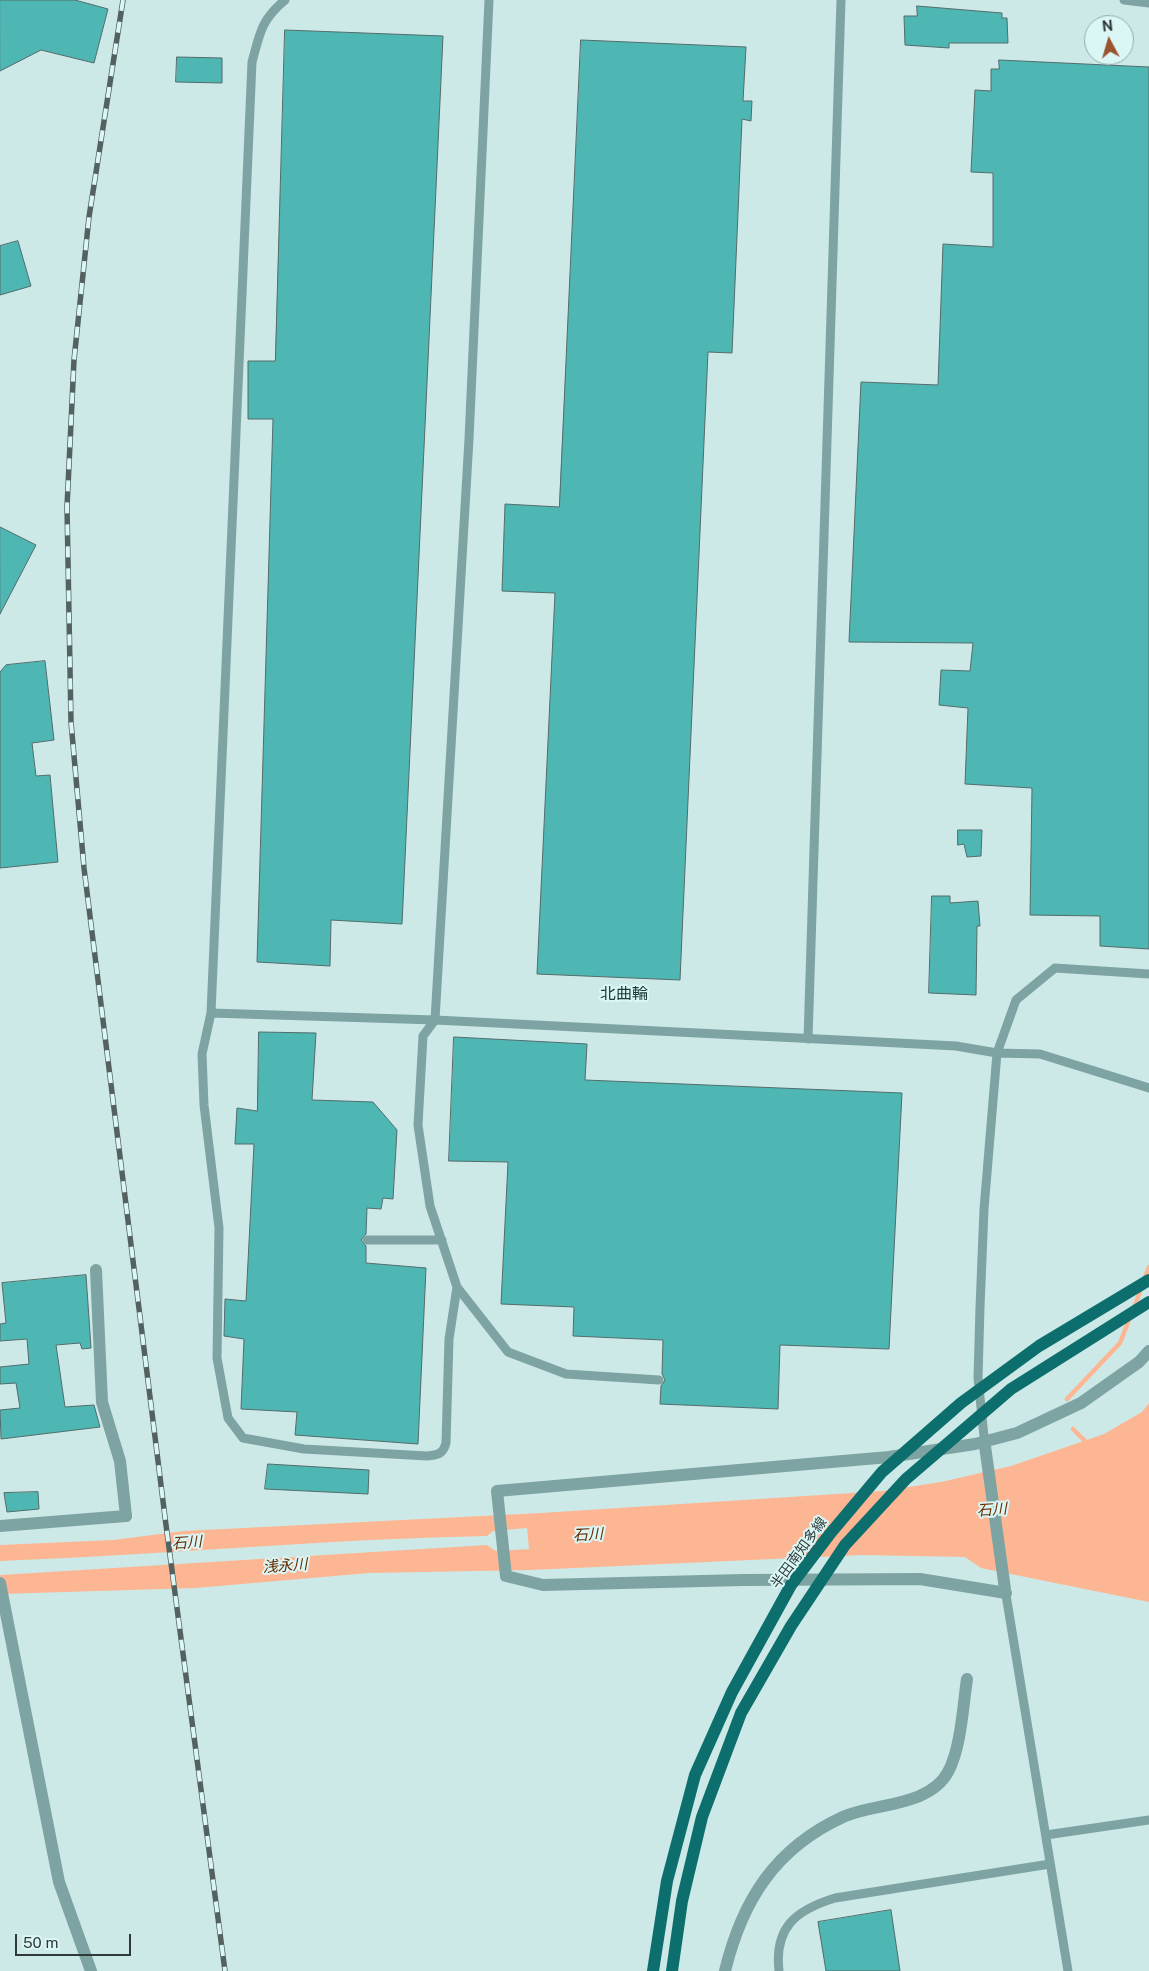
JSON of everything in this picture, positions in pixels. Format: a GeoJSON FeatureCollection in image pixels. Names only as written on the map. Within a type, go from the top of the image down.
{"type":"FeatureCollection","features":[{"type":"Feature","properties":{"kind":"main road","name":"半田南知多線"},"geometry":{"type":"LineString","coordinates":[[653,1971],[667,1881],[695,1775],[732,1692],[791,1585],[829,1535],[882,1472],[961,1403],[1039,1346],[1149,1280]]}},
{"type":"Feature","properties":{"kind":"main road"},"geometry":{"type":"LineString","coordinates":[[672,1971],[682,1901],[702,1817],[741,1713],[791,1626],[845,1545],[906,1479],[1011,1389],[1149,1302]]}},
{"type":"Feature","properties":{"kind":"street"},"geometry":{"type":"LineString","coordinates":[[0,1526],[126,1516],[120,1461],[102,1402],[96,1270]]}},
{"type":"Feature","properties":{"kind":"street"},"geometry":{"type":"LineString","coordinates":[[985,1444],[1005,1591],[920,1579],[743,1580],[543,1585],[506,1576],[497,1491],[889,1457],[985,1444],[1018,1433],[1081,1403],[1139,1362],[1149,1351]]}},
{"type":"Feature","properties":{"kind":"street"},"geometry":{"type":"LineString","coordinates":[[0,1583],[59,1882],[91,1971]]}},
{"type":"Feature","properties":{"kind":"street"},"geometry":{"type":"LineString","coordinates":[[725,1971],[746,1907],[772,1868],[800,1841],[844,1816],[893,1805],[932,1789],[948,1773],[955,1755],[967,1679]]}},
{"type":"Feature","properties":{"kind":"lane"},"geometry":{"type":"LineString","coordinates":[[285,0],[270,13],[260,30],[252,62],[211,1013],[202,1054],[204,1105],[219,1228],[217,1358],[228,1418],[243,1438],[304,1449],[427,1456],[439,1455],[444,1451],[446,1443],[449,1339],[457,1287]]}},
{"type":"Feature","properties":{"kind":"lane"},"geometry":{"type":"LineString","coordinates":[[489,0],[470,439],[435,1020],[423,1036],[418,1125],[430,1206],[457,1287],[508,1352],[566,1374],[659,1380]]}},
{"type":"Feature","properties":{"kind":"lane"},"geometry":{"type":"LineString","coordinates":[[808,1039],[841,0]]}},
{"type":"Feature","properties":{"kind":"lane"},"geometry":{"type":"LineString","coordinates":[[1124,0],[1149,3]]}},
{"type":"Feature","properties":{"kind":"lane"},"geometry":{"type":"LineString","coordinates":[[985,1444],[978,1378],[980,1306],[985,1200],[997,1053],[1016,1000],[1055,968],[1149,974]]}},
{"type":"Feature","properties":{"kind":"lane"},"geometry":{"type":"LineString","coordinates":[[211,1013],[435,1020],[956,1046],[997,1053],[1040,1054],[1149,1088]]}},
{"type":"Feature","properties":{"kind":"lane"},"geometry":{"type":"LineString","coordinates":[[367,1240],[442,1240]]}},
{"type":"Feature","properties":{"kind":"lane"},"geometry":{"type":"LineString","coordinates":[[1005,1591],[1068,1971]]}},
{"type":"Feature","properties":{"kind":"lane"},"geometry":{"type":"LineString","coordinates":[[1046,1835],[1149,1820]]}},
{"type":"Feature","properties":{"kind":"lane"},"geometry":{"type":"LineString","coordinates":[[779,1971],[777,1955],[783,1934],[794,1916],[810,1905],[835,1898],[1050,1864]]}},
{"type":"Feature","properties":{"kind":"water"},"geometry":{"type":"Polygon","coordinates":[[[1149,1403],[1149,1602],[981,1568],[965,1557],[861,1555],[531,1570],[369,1573],[196,1588],[0,1594],[0,1575],[487,1545],[496,1551],[529,1549],[527,1528],[493,1531],[487,1536],[365,1540],[0,1561],[0,1545],[113,1540],[184,1531],[541,1513],[883,1491],[941,1482],[1011,1466],[1104,1434],[1142,1412],[1149,1403]]]}},
{"type":"Feature","properties":{"kind":"building"},"geometry":{"type":"Polygon","coordinates":[[[0,0],[75,0],[108,9],[94,63],[41,50],[0,71],[0,0]]]}},
{"type":"Feature","properties":{"kind":"building"},"geometry":{"type":"Polygon","coordinates":[[[917,6],[1002,13],[1002,18],[1007,18],[1008,43],[949,43],[949,48],[905,45],[904,16],[917,16],[917,6]]]}},
{"type":"Feature","properties":{"kind":"building"},"geometry":{"type":"Polygon","coordinates":[[[285,30],[443,36],[402,924],[331,920],[330,966],[257,962],[273,419],[248,419],[248,361],[275,361],[285,30]]]}},
{"type":"Feature","properties":{"kind":"building"},"geometry":{"type":"Polygon","coordinates":[[[581,40],[746,47],[743,101],[752,101],[751,121],[742,119],[732,353],[708,352],[680,980],[537,974],[555,593],[502,591],[505,504],[559,507],[581,40]]]}},
{"type":"Feature","properties":{"kind":"building"},"geometry":{"type":"Polygon","coordinates":[[[177,57],[222,58],[222,83],[176,82],[177,57]]]}},
{"type":"Feature","properties":{"kind":"building"},"geometry":{"type":"Polygon","coordinates":[[[999,60],[1149,67],[1149,949],[1100,946],[1100,916],[1030,915],[1032,788],[965,784],[968,708],[939,705],[941,670],[970,671],[973,643],[849,642],[861,382],[938,385],[943,244],[993,247],[993,173],[971,172],[975,90],[991,91],[991,69],[999,69],[999,60]]]}},
{"type":"Feature","properties":{"kind":"building"},"geometry":{"type":"Polygon","coordinates":[[[18,241],[31,286],[0,295],[0,246],[18,241]]]}},
{"type":"Feature","properties":{"kind":"building"},"geometry":{"type":"Polygon","coordinates":[[[0,527],[36,545],[0,614],[0,527]]]}},
{"type":"Feature","properties":{"kind":"building"},"geometry":{"type":"Polygon","coordinates":[[[45,661],[54,740],[32,743],[36,776],[50,775],[58,862],[0,868],[0,672],[6,665],[45,661]]]}},
{"type":"Feature","properties":{"kind":"building"},"geometry":{"type":"Polygon","coordinates":[[[958,830],[982,830],[981,856],[967,857],[964,844],[958,845],[958,830]]]}},
{"type":"Feature","properties":{"kind":"building"},"geometry":{"type":"Polygon","coordinates":[[[932,896],[950,896],[950,903],[978,901],[980,926],[977,926],[976,995],[929,993],[932,896]]]}},
{"type":"Feature","properties":{"kind":"building"},"geometry":{"type":"Polygon","coordinates":[[[259,1032],[316,1033],[312,1100],[373,1102],[397,1130],[393,1199],[383,1198],[381,1209],[367,1208],[366,1234],[361,1240],[366,1246],[366,1263],[426,1268],[418,1444],[295,1435],[297,1412],[241,1409],[244,1339],[224,1336],[225,1299],[246,1301],[254,1144],[235,1144],[237,1108],[257,1111],[259,1032]]]}},
{"type":"Feature","properties":{"kind":"building"},"geometry":{"type":"Polygon","coordinates":[[[454,1037],[587,1044],[585,1080],[902,1093],[889,1349],[780,1345],[778,1409],[660,1404],[661,1386],[665,1380],[662,1374],[663,1340],[573,1336],[574,1307],[501,1304],[508,1162],[449,1161],[454,1037]]]}},
{"type":"Feature","properties":{"kind":"building"},"geometry":{"type":"Polygon","coordinates":[[[86,1275],[91,1348],[82,1349],[80,1343],[56,1345],[65,1407],[94,1405],[100,1427],[1,1439],[0,1410],[20,1408],[16,1383],[0,1384],[0,1367],[29,1364],[27,1339],[0,1341],[0,1324],[6,1323],[2,1283],[86,1275]]]}},
{"type":"Feature","properties":{"kind":"building"},"geometry":{"type":"Polygon","coordinates":[[[268,1464],[369,1470],[368,1494],[265,1489],[268,1464]]]}},
{"type":"Feature","properties":{"kind":"building"},"geometry":{"type":"Polygon","coordinates":[[[38,1492],[39,1509],[7,1512],[4,1493],[38,1492]]]}},
{"type":"Feature","properties":{"kind":"building"},"geometry":{"type":"Polygon","coordinates":[[[891,1910],[900,1971],[826,1971],[818,1922],[891,1910]]]}},
{"type":"Feature","properties":{"kind":"waterway"},"geometry":{"type":"LineString","coordinates":[[1144,1280],[1149,1267]]}},
{"type":"Feature","properties":{"kind":"waterway"},"geometry":{"type":"LineString","coordinates":[[1134,1308],[1141,1289]]}},
{"type":"Feature","properties":{"kind":"waterway"},"geometry":{"type":"LineString","coordinates":[[1067,1399],[1120,1343],[1130,1317]]}},
{"type":"Feature","properties":{"kind":"waterway"},"geometry":{"type":"LineString","coordinates":[[1073,1429],[1088,1444]]}},
{"type":"Feature","properties":{"kind":"railway"},"geometry":{"type":"LineString","coordinates":[[123,0],[89,217],[74,360],[67,507],[71,722],[84,868],[166,1525],[225,1971]]}},
{"type":"Feature","properties":{"kind":"district","name":"北曲輪"},"geometry":{"type":"Point","coordinates":[624,994]}},
{"type":"Feature","properties":{"kind":"water label","name":"石川"},"geometry":{"type":"Point","coordinates":[992,1510]}},
{"type":"Feature","properties":{"kind":"water label","name":"石川"},"geometry":{"type":"Point","coordinates":[588,1535]}},
{"type":"Feature","properties":{"kind":"water label","name":"石川"},"geometry":{"type":"Point","coordinates":[187,1543]}},
{"type":"Feature","properties":{"kind":"water label","name":"浅永川"},"geometry":{"type":"Point","coordinates":[285,1566]}}]}
